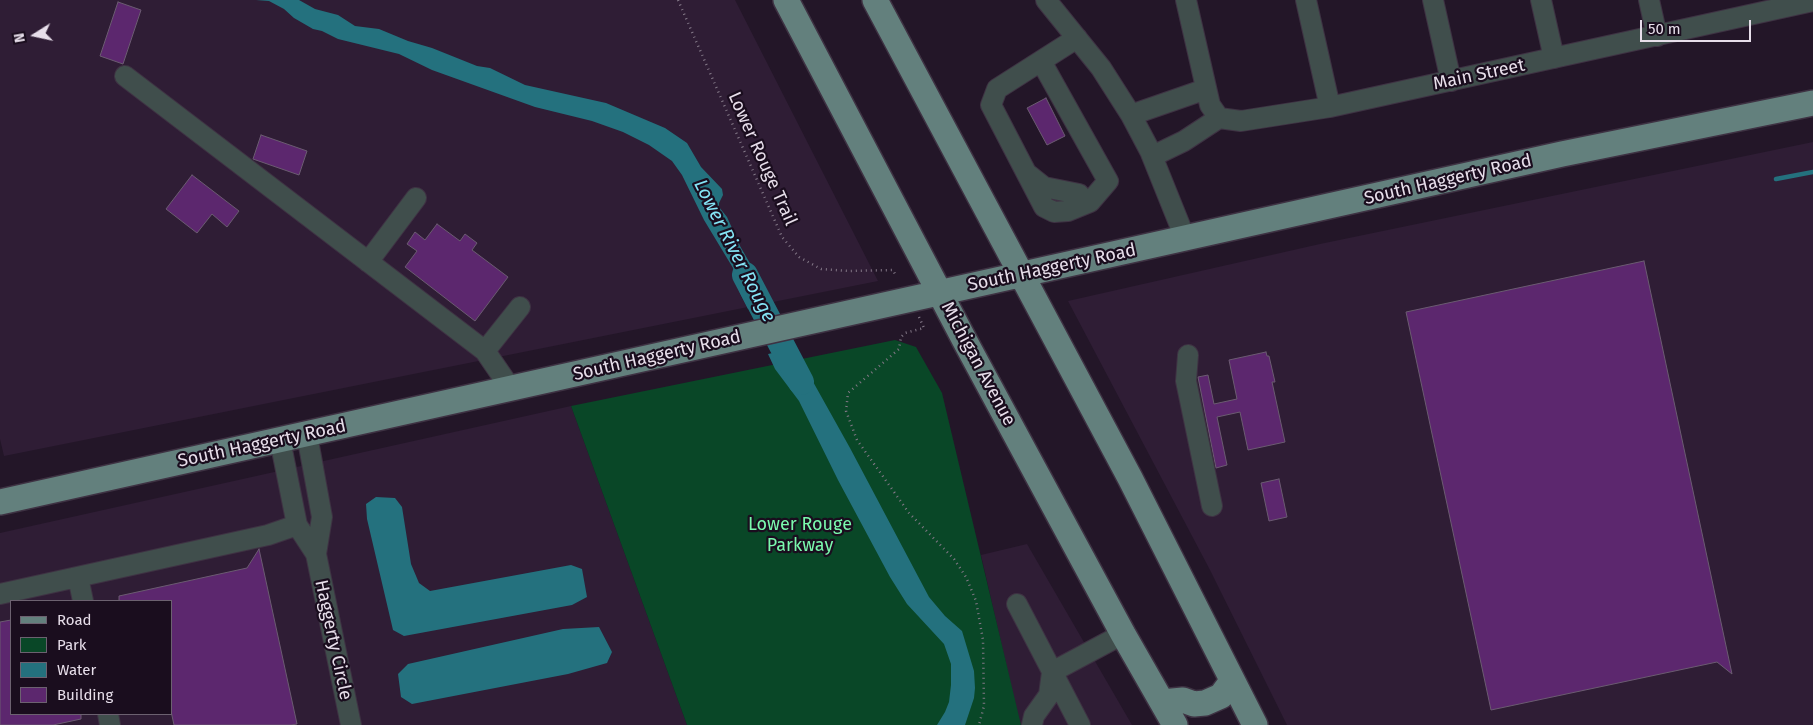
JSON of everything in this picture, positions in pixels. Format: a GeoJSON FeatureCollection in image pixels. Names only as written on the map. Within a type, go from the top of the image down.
{"type":"FeatureCollection","features":[{"type":"Feature","properties":{"kind":"main road","name":"Michigan Avenue"},"geometry":{"type":"LineString","coordinates":[[786,0],[1123,634],[1175,725]]}},
{"type":"Feature","properties":{"kind":"main road"},"geometry":{"type":"LineString","coordinates":[[875,0],[1130,478],[1255,725]]}},
{"type":"Feature","properties":{"kind":"main road","name":"South Haggerty Road"},"geometry":{"type":"LineString","coordinates":[[0,502],[1562,154],[1813,103]]}},
{"type":"Feature","properties":{"kind":"main road"},"geometry":{"type":"LineString","coordinates":[[1162,702],[1183,700],[1194,704],[1205,703],[1221,696],[1232,681]]}},
{"type":"Feature","properties":{"kind":"street"},"geometry":{"type":"LineString","coordinates":[[1046,0],[1101,68],[1131,116],[1153,156],[1185,238]]}},
{"type":"Feature","properties":{"kind":"street"},"geometry":{"type":"LineString","coordinates":[[1153,156],[1184,141],[1219,118],[1210,105],[1186,0]]}},
{"type":"Feature","properties":{"kind":"street"},"geometry":{"type":"LineString","coordinates":[[1306,0],[1330,107]]}},
{"type":"Feature","properties":{"kind":"street"},"geometry":{"type":"LineString","coordinates":[[1433,0],[1451,81]]}},
{"type":"Feature","properties":{"kind":"street"},"geometry":{"type":"LineString","coordinates":[[1542,0],[1554,58]]}},
{"type":"Feature","properties":{"kind":"street"},"geometry":{"type":"LineString","coordinates":[[1649,0],[1657,36]]}},
{"type":"Feature","properties":{"kind":"street","name":"Main Street"},"geometry":{"type":"LineString","coordinates":[[1219,118],[1240,121],[1330,107],[1657,36],[1761,6],[1813,1]]}},
{"type":"Feature","properties":{"kind":"street"},"geometry":{"type":"LineString","coordinates":[[1037,63],[1108,181],[1090,202],[1068,211],[1054,212],[1044,207],[991,105],[997,88],[1037,63],[1077,38]]}},
{"type":"Feature","properties":{"kind":"street"},"geometry":{"type":"LineString","coordinates":[[1027,174],[1044,187],[1079,194],[1086,190],[1092,181],[1090,170],[1037,63]]}},
{"type":"Feature","properties":{"kind":"street"},"geometry":{"type":"LineString","coordinates":[[125,76],[485,351],[511,389]]}},
{"type":"Feature","properties":{"kind":"street"},"geometry":{"type":"LineString","coordinates":[[1131,116],[1206,89]]}},
{"type":"Feature","properties":{"kind":"street"},"geometry":{"type":"LineString","coordinates":[[368,262],[416,198]]}},
{"type":"Feature","properties":{"kind":"street"},"geometry":{"type":"LineString","coordinates":[[485,351],[520,307]]}},
{"type":"Feature","properties":{"kind":"street"},"geometry":{"type":"LineString","coordinates":[[1188,355],[1186,380],[1212,506]]}},
{"type":"Feature","properties":{"kind":"street","name":"Haggerty Circle"},"geometry":{"type":"LineString","coordinates":[[307,435],[322,517],[316,554],[351,725]]}},
{"type":"Feature","properties":{"kind":"street","name":"Haggerty Circle"},"geometry":{"type":"LineString","coordinates":[[280,440],[297,525],[316,554]]}},
{"type":"Feature","properties":{"kind":"street"},"geometry":{"type":"LineString","coordinates":[[0,594],[268,535],[297,525]]}},
{"type":"Feature","properties":{"kind":"street"},"geometry":{"type":"LineString","coordinates":[[78,577],[83,600]]}},
{"type":"Feature","properties":{"kind":"street"},"geometry":{"type":"LineString","coordinates":[[1017,604],[1080,725]]}},
{"type":"Feature","properties":{"kind":"street"},"geometry":{"type":"LineString","coordinates":[[1052,672],[1123,634]]}},
{"type":"Feature","properties":{"kind":"street"},"geometry":{"type":"LineString","coordinates":[[1032,725],[1034,716],[1050,695],[1052,672]]}},
{"type":"Feature","properties":{"kind":"path","name":"Lower Rouge Trail"},"geometry":{"type":"LineString","coordinates":[[678,0],[782,237],[799,257],[821,268],[849,271],[893,270],[896,276]]}},
{"type":"Feature","properties":{"kind":"path"},"geometry":{"type":"LineString","coordinates":[[918,317],[924,328],[905,333],[901,337],[899,348],[848,393],[846,411],[857,440],[909,513],[954,559],[966,577],[976,601],[982,640],[984,706],[979,725]]}},
{"type":"Feature","properties":{"kind":"shaded area"},"geometry":{"type":"Polygon","coordinates":[[[0,0],[735,0],[878,281],[4,456],[0,439],[0,0]]]}},
{"type":"Feature","properties":{"kind":"shaded area"},"geometry":{"type":"Polygon","coordinates":[[[1813,142],[1813,725],[1287,725],[1210,570],[1068,301],[1320,244],[1813,142]]]}},
{"type":"Feature","properties":{"kind":"shaded area"},"geometry":{"type":"Polygon","coordinates":[[[571,406],[687,725],[0,725],[0,533],[571,406]]]}},
{"type":"Feature","properties":{"kind":"shaded area"},"geometry":{"type":"Polygon","coordinates":[[[1027,544],[1132,725],[1020,725],[981,555],[1027,544]]]}},
{"type":"Feature","properties":{"kind":"green space","name":"Lower Rouge Parkway"},"geometry":{"type":"Polygon","coordinates":[[[895,340],[916,347],[942,393],[1021,725],[687,725],[571,406],[895,340]]]}},
{"type":"Feature","properties":{"kind":"water"},"geometry":{"type":"Polygon","coordinates":[[[256,0],[299,0],[315,9],[338,15],[355,26],[379,29],[477,66],[490,68],[525,85],[606,103],[665,128],[687,143],[701,167],[722,189],[723,195],[719,207],[727,217],[740,246],[774,305],[748,309],[740,293],[733,268],[704,220],[682,175],[672,161],[649,145],[623,132],[592,121],[535,107],[432,70],[399,54],[338,39],[313,29],[269,1],[256,0]]]}},
{"type":"Feature","properties":{"kind":"water"},"geometry":{"type":"Polygon","coordinates":[[[796,348],[929,597],[945,616],[962,631],[974,671],[975,688],[974,698],[965,725],[937,725],[949,702],[951,685],[951,664],[944,644],[907,604],[890,577],[838,480],[799,401],[775,369],[768,354],[796,348]]]}},
{"type":"Feature","properties":{"kind":"water"},"geometry":{"type":"Polygon","coordinates":[[[376,497],[395,498],[402,507],[411,564],[419,583],[430,591],[571,565],[582,569],[587,597],[572,605],[404,636],[393,630],[367,519],[366,504],[376,497]]]}},
{"type":"Feature","properties":{"kind":"water"},"geometry":{"type":"Polygon","coordinates":[[[599,627],[612,652],[607,663],[568,674],[412,704],[401,697],[398,674],[408,664],[563,629],[599,627]]]}},
{"type":"Feature","properties":{"kind":"building"},"geometry":{"type":"Polygon","coordinates":[[[118,2],[141,10],[123,64],[100,56],[118,2]]]}},
{"type":"Feature","properties":{"kind":"building"},"geometry":{"type":"Polygon","coordinates":[[[1046,98],[1065,136],[1047,145],[1027,108],[1046,98]]]}},
{"type":"Feature","properties":{"kind":"building"},"geometry":{"type":"Polygon","coordinates":[[[261,135],[307,151],[299,175],[253,159],[261,135]]]}},
{"type":"Feature","properties":{"kind":"building"},"geometry":{"type":"Polygon","coordinates":[[[192,175],[239,211],[227,227],[212,214],[197,233],[166,209],[192,175]]]}},
{"type":"Feature","properties":{"kind":"building"},"geometry":{"type":"Polygon","coordinates":[[[437,224],[460,241],[465,234],[477,243],[472,250],[508,277],[475,321],[405,267],[417,251],[407,244],[415,232],[425,240],[437,224]]]}},
{"type":"Feature","properties":{"kind":"building"},"geometry":{"type":"Polygon","coordinates":[[[1644,261],[1732,674],[1717,662],[1491,710],[1406,312],[1644,261]]]}},
{"type":"Feature","properties":{"kind":"building"},"geometry":{"type":"Polygon","coordinates":[[[1266,352],[1267,356],[1269,356],[1275,382],[1272,382],[1285,442],[1248,450],[1240,412],[1217,417],[1227,465],[1216,468],[1198,377],[1208,375],[1214,404],[1237,399],[1229,360],[1266,352]]]}},
{"type":"Feature","properties":{"kind":"building"},"geometry":{"type":"Polygon","coordinates":[[[1279,479],[1287,517],[1269,521],[1261,483],[1279,479]]]}},
{"type":"Feature","properties":{"kind":"building"},"geometry":{"type":"Polygon","coordinates":[[[259,549],[297,724],[174,725],[172,715],[172,600],[119,600],[119,596],[247,568],[259,549]]]}},
{"type":"Feature","properties":{"kind":"building"},"geometry":{"type":"Polygon","coordinates":[[[10,620],[10,715],[81,715],[81,719],[53,725],[0,725],[0,622],[10,620]]]}},
{"type":"Feature","properties":{"kind":"waterway"},"geometry":{"type":"LineString","coordinates":[[1776,179],[1813,172]]}},
{"type":"Feature","properties":{"kind":"waterway","name":"Lower River Rouge"},"geometry":{"type":"LineString","coordinates":[[745,275],[801,382]]}}]}
